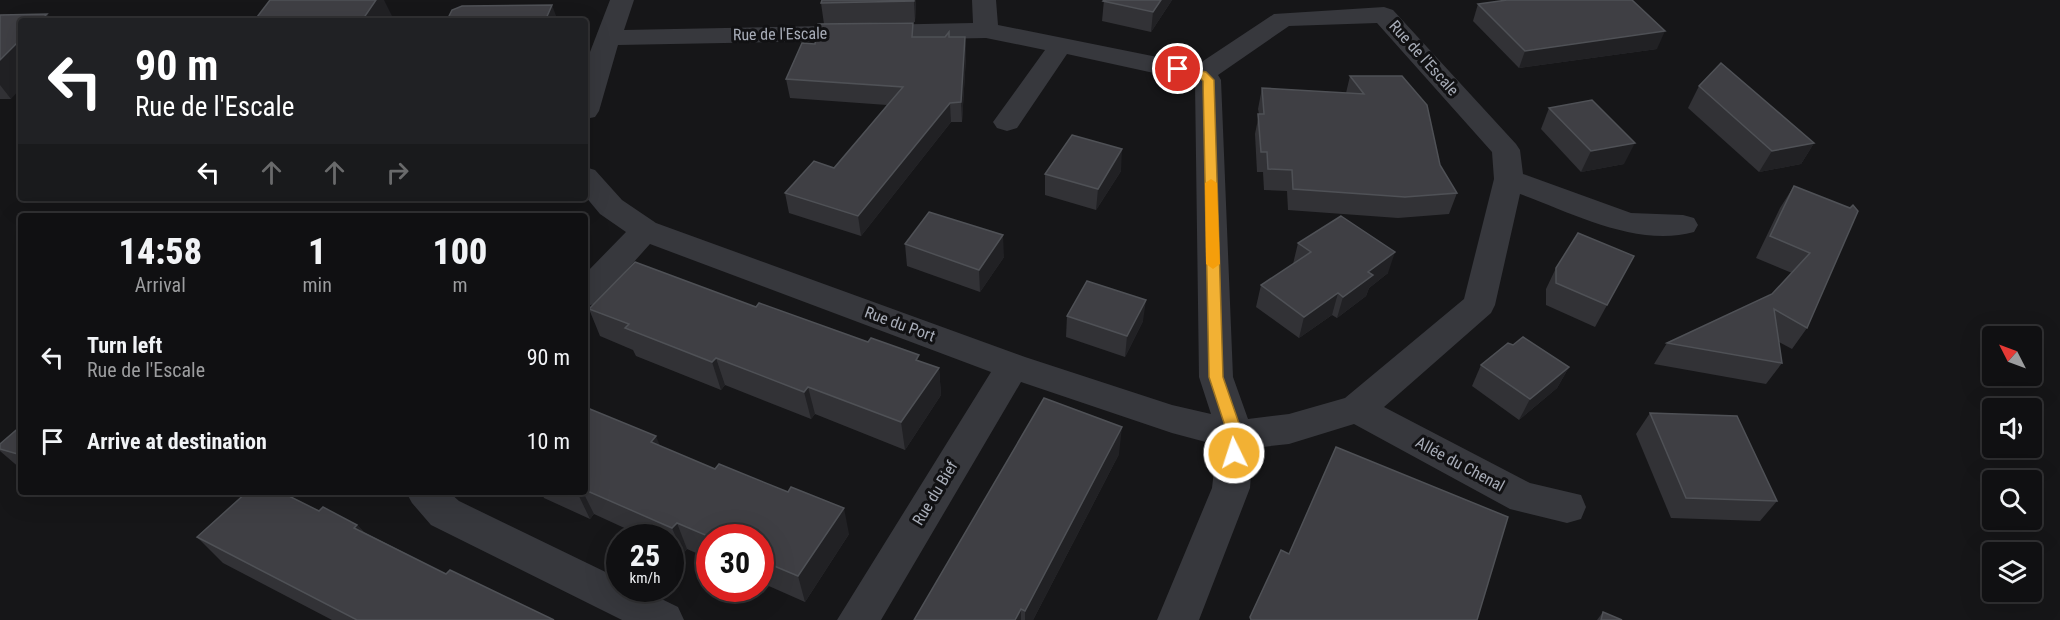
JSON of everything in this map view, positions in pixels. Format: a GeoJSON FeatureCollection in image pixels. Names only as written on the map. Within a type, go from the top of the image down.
{"type":"FeatureCollection","features":[{"type":"Feature","properties":{"kind":"street"},"geometry":{"type":"LineString","coordinates":[[588,102],[622,0]]}},
{"type":"Feature","properties":{"kind":"street"},"geometry":{"type":"LineString","coordinates":[[984,0],[986,30]]}},
{"type":"Feature","properties":{"kind":"street","name":"Rue de l'Escale"},"geometry":{"type":"LineString","coordinates":[[609,38],[986,30],[1202,74],[1283,20],[1387,7],[1506,150],[1509,179],[1479,305],[1357,409],[1289,429],[1236,435]]}},
{"type":"Feature","properties":{"kind":"street"},"geometry":{"type":"LineString","coordinates":[[1007,122],[1061,45]]}},
{"type":"Feature","properties":{"kind":"street"},"geometry":{"type":"LineString","coordinates":[[1178,620],[1231,488],[1236,435],[1216,377],[1208,80],[1202,74]]}},
{"type":"Feature","properties":{"kind":"street"},"geometry":{"type":"LineString","coordinates":[[1509,179],[1628,223],[1683,225]]}},
{"type":"Feature","properties":{"kind":"street","name":"Rue du Port"},"geometry":{"type":"LineString","coordinates":[[588,180],[611,207],[645,230],[1012,366],[1172,420],[1236,435]]}},
{"type":"Feature","properties":{"kind":"street"},"geometry":{"type":"LineString","coordinates":[[588,292],[645,230]]}},
{"type":"Feature","properties":{"kind":"street","name":"Rue du Bief"},"geometry":{"type":"LineString","coordinates":[[858,620],[1012,366]]}},
{"type":"Feature","properties":{"kind":"street","name":"Allée du Chenal"},"geometry":{"type":"LineString","coordinates":[[1357,409],[1523,498],[1567,507]]}},
{"type":"Feature","properties":{"kind":"street"},"geometry":{"type":"LineString","coordinates":[[428,495],[445,513],[663,620]]}},
{"type":"Feature","properties":{"kind":"building"},"geometry":{"type":"Polygon","coordinates":[[[270,0],[376,0],[364,18],[256,18],[270,0]]]}},
{"type":"Feature","properties":{"kind":"building"},"geometry":{"type":"Polygon","coordinates":[[[822,0],[914,0],[914,1],[821,3],[822,0]]]}},
{"type":"Feature","properties":{"kind":"building"},"geometry":{"type":"Polygon","coordinates":[[[1104,0],[1161,0],[1153,12],[1104,0]]]}},
{"type":"Feature","properties":{"kind":"building"},"geometry":{"type":"Polygon","coordinates":[[[1507,0],[1632,0],[1665,31],[1525,51],[1478,4],[1507,0]]]}},
{"type":"Feature","properties":{"kind":"building"},"geometry":{"type":"Polygon","coordinates":[[[552,5],[546,18],[448,18],[452,10],[462,6],[552,5]]]}},
{"type":"Feature","properties":{"kind":"building"},"geometry":{"type":"Polygon","coordinates":[[[47,14],[43,18],[18,18],[18,42],[0,60],[0,15],[47,14]]]}},
{"type":"Feature","properties":{"kind":"building"},"geometry":{"type":"Polygon","coordinates":[[[913,23],[912,37],[945,37],[949,32],[949,37],[965,37],[961,102],[950,103],[858,216],[785,193],[814,161],[834,168],[903,87],[786,79],[802,43],[815,44],[818,24],[913,23]]]}},
{"type":"Feature","properties":{"kind":"building"},"geometry":{"type":"Polygon","coordinates":[[[1721,63],[1814,143],[1772,151],[1699,86],[1721,63]]]}},
{"type":"Feature","properties":{"kind":"building"},"geometry":{"type":"Polygon","coordinates":[[[1350,76],[1402,76],[1427,105],[1440,165],[1457,193],[1405,197],[1293,189],[1292,170],[1268,169],[1267,152],[1261,152],[1258,114],[1264,114],[1262,88],[1364,94],[1350,76]]]}},
{"type":"Feature","properties":{"kind":"building"},"geometry":{"type":"Polygon","coordinates":[[[1592,100],[1635,143],[1591,151],[1549,108],[1592,100]]]}},
{"type":"Feature","properties":{"kind":"building"},"geometry":{"type":"Polygon","coordinates":[[[1072,135],[1122,149],[1098,189],[1045,174],[1072,135]]]}},
{"type":"Feature","properties":{"kind":"building"},"geometry":{"type":"Polygon","coordinates":[[[1794,186],[1850,208],[1853,205],[1858,211],[1807,328],[1774,309],[1782,363],[1667,343],[1772,294],[1810,253],[1770,236],[1794,186]]]}},
{"type":"Feature","properties":{"kind":"building"},"geometry":{"type":"Polygon","coordinates":[[[929,212],[1003,235],[979,270],[905,244],[929,212]]]}},
{"type":"Feature","properties":{"kind":"building"},"geometry":{"type":"Polygon","coordinates":[[[1341,216],[1395,252],[1368,272],[1373,275],[1343,297],[1338,293],[1304,317],[1261,285],[1311,252],[1298,243],[1341,216]]]}},
{"type":"Feature","properties":{"kind":"building"},"geometry":{"type":"Polygon","coordinates":[[[1578,233],[1634,256],[1607,305],[1556,283],[1556,268],[1578,233]]]}},
{"type":"Feature","properties":{"kind":"building"},"geometry":{"type":"Polygon","coordinates":[[[635,262],[756,307],[759,303],[868,342],[871,338],[919,355],[916,360],[939,368],[901,422],[808,387],[804,392],[716,358],[712,362],[625,328],[629,324],[589,309],[635,262]]]}},
{"type":"Feature","properties":{"kind":"building"},"geometry":{"type":"Polygon","coordinates":[[[1087,281],[1146,300],[1127,336],[1067,316],[1087,281]]]}},
{"type":"Feature","properties":{"kind":"building"},"geometry":{"type":"Polygon","coordinates":[[[1523,337],[1569,367],[1530,399],[1481,365],[1508,343],[1513,345],[1523,337]]]}},
{"type":"Feature","properties":{"kind":"building"},"geometry":{"type":"Polygon","coordinates":[[[1044,398],[1122,427],[1025,611],[1021,609],[1015,620],[914,620],[1044,398]]]}},
{"type":"Feature","properties":{"kind":"building"},"geometry":{"type":"Polygon","coordinates":[[[588,408],[656,436],[651,442],[715,469],[719,464],[788,492],[791,487],[844,508],[798,576],[774,566],[774,524],[696,524],[696,531],[684,524],[663,524],[588,491],[588,408]]]}},
{"type":"Feature","properties":{"kind":"building"},"geometry":{"type":"Polygon","coordinates":[[[1650,413],[1737,416],[1777,501],[1686,498],[1650,413]]]}},
{"type":"Feature","properties":{"kind":"building"},"geometry":{"type":"Polygon","coordinates":[[[18,429],[18,454],[0,449],[0,444],[18,429]]]}},
{"type":"Feature","properties":{"kind":"building"},"geometry":{"type":"Polygon","coordinates":[[[1336,447],[1508,517],[1477,620],[1251,620],[1250,617],[1281,550],[1289,554],[1336,447]]]}},
{"type":"Feature","properties":{"kind":"building"},"geometry":{"type":"Polygon","coordinates":[[[244,495],[287,495],[319,511],[323,507],[357,525],[354,528],[446,574],[450,570],[554,620],[357,620],[197,537],[244,495]]]}},
{"type":"Feature","properties":{"kind":"building"},"geometry":{"type":"Polygon","coordinates":[[[1603,612],[1622,620],[1601,620],[1603,612]]]}},
{"type":"Feature","properties":{"kind":"slow traffic"},"geometry":{"type":"LineString","coordinates":[[1211,183],[1213,264]]}},
{"type":"Feature","properties":{"kind":"route"},"geometry":{"type":"LineString","coordinates":[[1178,69],[1202,74],[1208,80],[1216,377],[1236,435],[1234,453]]}}]}
